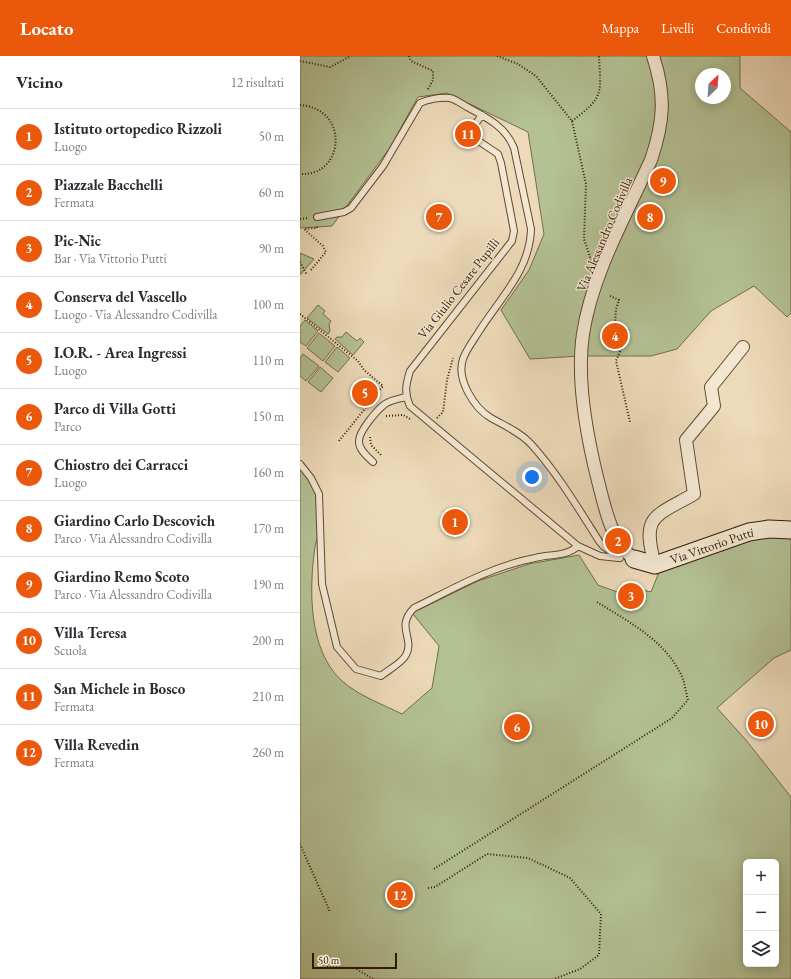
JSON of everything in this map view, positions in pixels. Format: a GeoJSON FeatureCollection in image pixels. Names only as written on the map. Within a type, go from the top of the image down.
{"type":"FeatureCollection","features":[{"type":"Feature","properties":{"kind":"street","name":"Via Alessandro Codivilla"},"geometry":{"type":"LineString","coordinates":[[627,558],[605,511],[592,459],[581,360],[587,314],[600,272],[651,160],[657,141],[662,119],[663,98],[659,75],[653,56]]}},
{"type":"Feature","properties":{"kind":"street"},"geometry":{"type":"LineString","coordinates":[[655,565],[648,529],[656,516],[694,494],[686,440],[714,406],[711,387],[744,347]]}},
{"type":"Feature","properties":{"kind":"street","name":"Via Vittorio Putti"},"geometry":{"type":"LineString","coordinates":[[627,558],[655,565],[749,532],[770,529],[791,530]]}},
{"type":"Feature","properties":{"kind":"lane"},"geometry":{"type":"LineString","coordinates":[[317,217],[344,212],[351,208],[383,166],[420,103],[427,100],[450,98],[482,115],[503,130],[511,140],[514,148],[531,229],[531,242],[526,260],[519,274],[480,330],[462,359],[466,389],[471,400],[478,409],[514,431],[531,444],[568,492],[602,546],[627,558]]}},
{"type":"Feature","properties":{"kind":"lane","name":"Via Giulio Cesare Pupilli"},"geometry":{"type":"LineString","coordinates":[[406,397],[405,385],[410,371],[512,241],[514,231],[498,154],[468,134],[482,115]]}},
{"type":"Feature","properties":{"kind":"lane"},"geometry":{"type":"LineString","coordinates":[[373,462],[360,446],[360,435],[382,407],[393,401],[406,397],[410,406],[578,546],[600,556],[627,558]]}},
{"type":"Feature","properties":{"kind":"lane"},"geometry":{"type":"LineString","coordinates":[[300,464],[311,478],[319,494],[322,584],[337,647],[356,669],[381,676],[405,657],[408,649],[405,623],[407,616],[414,608],[497,568],[535,557],[559,555],[572,551],[578,546]]}},
{"type":"Feature","properties":{"kind":"path"},"geometry":{"type":"LineString","coordinates":[[300,61],[330,67],[350,56]]}},
{"type":"Feature","properties":{"kind":"path"},"geometry":{"type":"LineString","coordinates":[[409,56],[411,61],[433,71],[433,80],[427,91],[427,100]]}},
{"type":"Feature","properties":{"kind":"path"},"geometry":{"type":"LineString","coordinates":[[497,56],[518,64],[536,76],[572,121],[586,184],[584,239],[591,262],[600,272]]}},
{"type":"Feature","properties":{"kind":"path"},"geometry":{"type":"LineString","coordinates":[[572,121],[590,107],[598,96],[600,86],[599,56]]}},
{"type":"Feature","properties":{"kind":"path"},"geometry":{"type":"LineString","coordinates":[[300,105],[310,106],[322,112],[336,130],[337,139],[334,152],[319,171],[300,174]]}},
{"type":"Feature","properties":{"kind":"path"},"geometry":{"type":"LineString","coordinates":[[311,270],[326,252],[323,246],[304,229],[317,228]]}},
{"type":"Feature","properties":{"kind":"path"},"geometry":{"type":"LineString","coordinates":[[300,262],[308,274]]}},
{"type":"Feature","properties":{"kind":"path"},"geometry":{"type":"LineString","coordinates":[[610,296],[619,300],[616,309],[615,323],[629,330],[616,361],[630,422]]}},
{"type":"Feature","properties":{"kind":"path"},"geometry":{"type":"LineString","coordinates":[[300,314],[358,361],[364,370],[383,386],[377,393]]}},
{"type":"Feature","properties":{"kind":"path"},"geometry":{"type":"LineString","coordinates":[[432,424],[443,412],[447,380],[454,356]]}},
{"type":"Feature","properties":{"kind":"path"},"geometry":{"type":"LineString","coordinates":[[339,441],[375,396]]}},
{"type":"Feature","properties":{"kind":"path"},"geometry":{"type":"LineString","coordinates":[[434,869],[672,718],[688,700],[683,679],[666,650],[634,626],[596,602]]}},
{"type":"Feature","properties":{"kind":"path"},"geometry":{"type":"LineString","coordinates":[[300,844],[330,912]]}},
{"type":"Feature","properties":{"kind":"path"},"geometry":{"type":"LineString","coordinates":[[428,888],[435,887],[487,854],[528,858],[570,878],[601,914],[599,955],[580,969],[554,979]]}},
{"type":"Feature","properties":{"kind":"path"},"geometry":{"type":"LineString","coordinates":[[327,967],[355,968],[372,979]]}},
{"type":"Feature","properties":{"kind":"green space"},"geometry":{"type":"Polygon","coordinates":[[[300,56],[740,56],[740,88],[791,132],[791,313],[787,317],[754,286],[711,311],[677,349],[651,356],[581,356],[530,359],[501,310],[529,270],[544,234],[528,132],[447,93],[418,97],[389,149],[332,226],[300,228],[300,56]]]}},
{"type":"Feature","properties":{"kind":"green space"},"geometry":{"type":"Polygon","coordinates":[[[300,253],[314,259],[300,275],[300,253]]]}},
{"type":"Feature","properties":{"kind":"green space"},"geometry":{"type":"Polygon","coordinates":[[[318,305],[325,311],[323,314],[331,321],[329,324],[330,331],[328,334],[307,318],[318,305]]]}},
{"type":"Feature","properties":{"kind":"green space"},"geometry":{"type":"Polygon","coordinates":[[[305,320],[318,331],[306,346],[300,342],[300,326],[305,320]]]}},
{"type":"Feature","properties":{"kind":"green space"},"geometry":{"type":"Polygon","coordinates":[[[346,332],[357,341],[360,338],[364,342],[353,355],[335,339],[337,337],[342,337],[346,332]]]}},
{"type":"Feature","properties":{"kind":"green space"},"geometry":{"type":"Polygon","coordinates":[[[319,333],[335,346],[323,361],[307,348],[319,333]]]}},
{"type":"Feature","properties":{"kind":"green space"},"geometry":{"type":"Polygon","coordinates":[[[337,347],[350,358],[338,372],[325,362],[337,347]]]}},
{"type":"Feature","properties":{"kind":"green space"},"geometry":{"type":"Polygon","coordinates":[[[303,354],[319,366],[306,381],[300,376],[300,358],[303,354]]]}},
{"type":"Feature","properties":{"kind":"green space"},"geometry":{"type":"Polygon","coordinates":[[[320,367],[333,378],[321,392],[308,382],[320,367]]]}},
{"type":"Feature","properties":{"kind":"green space"},"geometry":{"type":"Polygon","coordinates":[[[300,464],[314,489],[319,503],[321,517],[313,563],[312,599],[313,617],[322,652],[330,667],[347,685],[362,695],[402,714],[432,688],[439,646],[413,614],[414,612],[478,581],[529,564],[579,555],[598,585],[620,593],[635,588],[651,592],[663,562],[733,530],[791,531],[791,650],[774,658],[717,708],[746,740],[791,797],[791,979],[300,979],[300,464]]]}},
{"type":"Feature","properties":{"kind":"place","name":"San Michele in Bosco"},"geometry":{"type":"Point","coordinates":[468,134]}},
{"type":"Feature","properties":{"kind":"place","name":"Giardino Remo Scoto"},"geometry":{"type":"Point","coordinates":[663,181]}},
{"type":"Feature","properties":{"kind":"place","name":"Chiostro dei Carracci"},"geometry":{"type":"Point","coordinates":[439,217]}},
{"type":"Feature","properties":{"kind":"place","name":"Giardino Carlo Descovich"},"geometry":{"type":"Point","coordinates":[650,217]}},
{"type":"Feature","properties":{"kind":"place","name":"Conserva del Vascello"},"geometry":{"type":"Point","coordinates":[615,336]}},
{"type":"Feature","properties":{"kind":"place","name":"I.O.R. - Area Ingressi"},"geometry":{"type":"Point","coordinates":[365,393]}},
{"type":"Feature","properties":{"kind":"place","name":"Istituto ortopedico Rizzoli"},"geometry":{"type":"Point","coordinates":[455,522]}},
{"type":"Feature","properties":{"kind":"place","name":"Piazzale Bacchelli"},"geometry":{"type":"Point","coordinates":[618,541]}},
{"type":"Feature","properties":{"kind":"place","name":"Pic-Nic"},"geometry":{"type":"Point","coordinates":[631,596]}},
{"type":"Feature","properties":{"kind":"place","name":"Villa Teresa"},"geometry":{"type":"Point","coordinates":[761,724]}},
{"type":"Feature","properties":{"kind":"place","name":"Parco di Villa Gotti"},"geometry":{"type":"Point","coordinates":[517,727]}},
{"type":"Feature","properties":{"kind":"place","name":"Villa Revedin"},"geometry":{"type":"Point","coordinates":[400,895]}}]}
